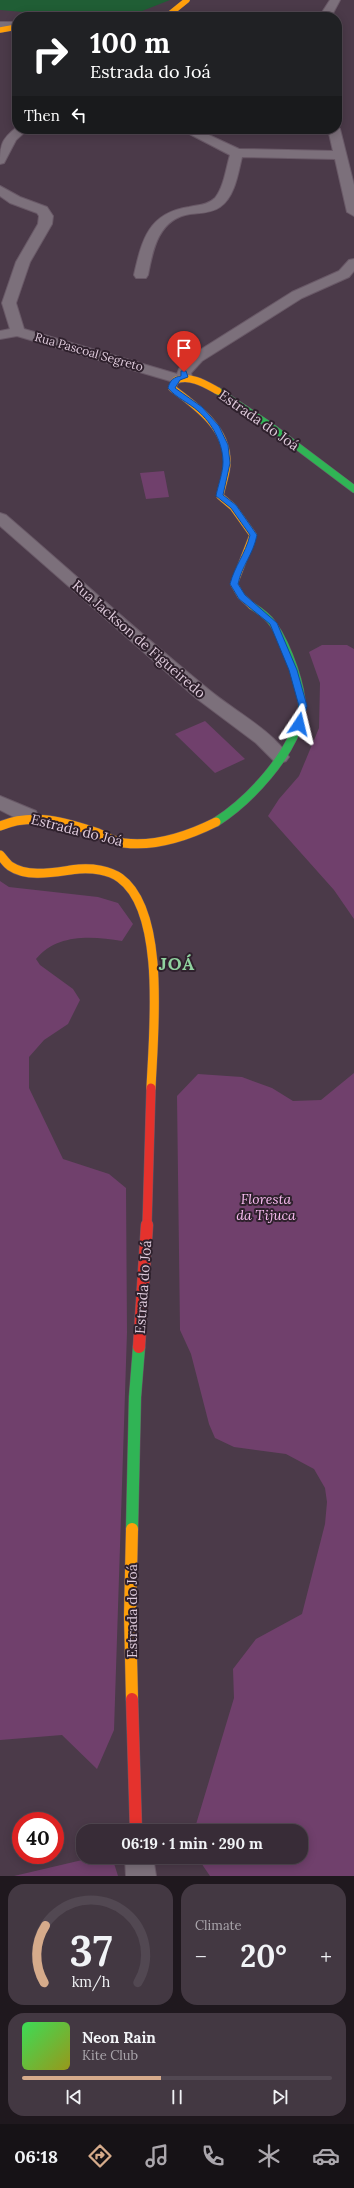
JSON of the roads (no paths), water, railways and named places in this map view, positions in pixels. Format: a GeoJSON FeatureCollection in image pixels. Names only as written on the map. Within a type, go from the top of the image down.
{"type":"FeatureCollection","features":[{"type":"Feature","properties":{"kind":"main road"},"geometry":{"type":"LineString","coordinates":[[172,12],[187,0]]}},
{"type":"Feature","properties":{"kind":"main road"},"geometry":{"type":"LineString","coordinates":[[0,30],[12,27]]}},
{"type":"Feature","properties":{"kind":"main road","name":"Estrada do Joá"},"geometry":{"type":"LineString","coordinates":[[0,826],[15,818],[29,816],[53,821],[124,843],[171,841],[206,828],[232,814],[244,803],[280,757],[299,724],[303,706],[293,670],[273,623],[242,597],[234,584],[237,573],[250,550],[253,535],[233,507],[220,496],[227,463],[224,445],[219,433],[200,409],[176,394],[172,388],[173,383],[181,378],[211,386],[250,411],[354,489]]}},
{"type":"Feature","properties":{"kind":"main road","name":"Estrada do Joá"},"geometry":{"type":"LineString","coordinates":[[0,855],[3,861],[25,871],[37,872],[91,869],[110,873],[120,878],[130,890],[139,908],[151,945],[154,966],[146,1264],[135,1397],[131,1607],[136,1824]]}},
{"type":"Feature","properties":{"kind":"street"},"geometry":{"type":"LineString","coordinates":[[328,12],[335,0]]}},
{"type":"Feature","properties":{"kind":"street"},"geometry":{"type":"LineString","coordinates":[[0,25],[12,26]]}},
{"type":"Feature","properties":{"kind":"street"},"geometry":{"type":"LineString","coordinates":[[0,160],[11,138],[16,134]]}},
{"type":"Feature","properties":{"kind":"street"},"geometry":{"type":"LineString","coordinates":[[197,134],[237,153],[339,155]]}},
{"type":"Feature","properties":{"kind":"street"},"geometry":{"type":"LineString","coordinates":[[335,134],[354,212]]}},
{"type":"Feature","properties":{"kind":"street"},"geometry":{"type":"LineString","coordinates":[[141,275],[151,235],[170,215],[207,208],[216,204],[225,191],[237,153]]}},
{"type":"Feature","properties":{"kind":"street"},"geometry":{"type":"LineString","coordinates":[[0,190],[15,200],[42,210],[46,216],[44,224],[23,262],[9,303],[18,332]]}},
{"type":"Feature","properties":{"kind":"street"},"geometry":{"type":"LineString","coordinates":[[181,378],[184,372],[197,358],[297,295],[344,274],[354,264]]}},
{"type":"Feature","properties":{"kind":"street","name":"Rua Pascoal Segreto"},"geometry":{"type":"LineString","coordinates":[[0,335],[18,332],[181,378]]}},
{"type":"Feature","properties":{"kind":"street","name":"Rua Jackson de Figueiredo"},"geometry":{"type":"LineString","coordinates":[[0,518],[202,694],[262,739],[280,757]]}},
{"type":"Feature","properties":{"kind":"street"},"geometry":{"type":"LineString","coordinates":[[0,802],[29,816]]}},
{"type":"Feature","properties":{"kind":"street"},"geometry":{"type":"LineString","coordinates":[[140,1864],[141,1876]]}},
{"type":"Feature","properties":{"kind":"district","name":"JOÁ"},"geometry":{"type":"Point","coordinates":[177,964]}},
{"type":"Feature","properties":{"kind":"park label","name":"Floresta da Tijuca"},"geometry":{"type":"Point","coordinates":[266,1208]}}]}
